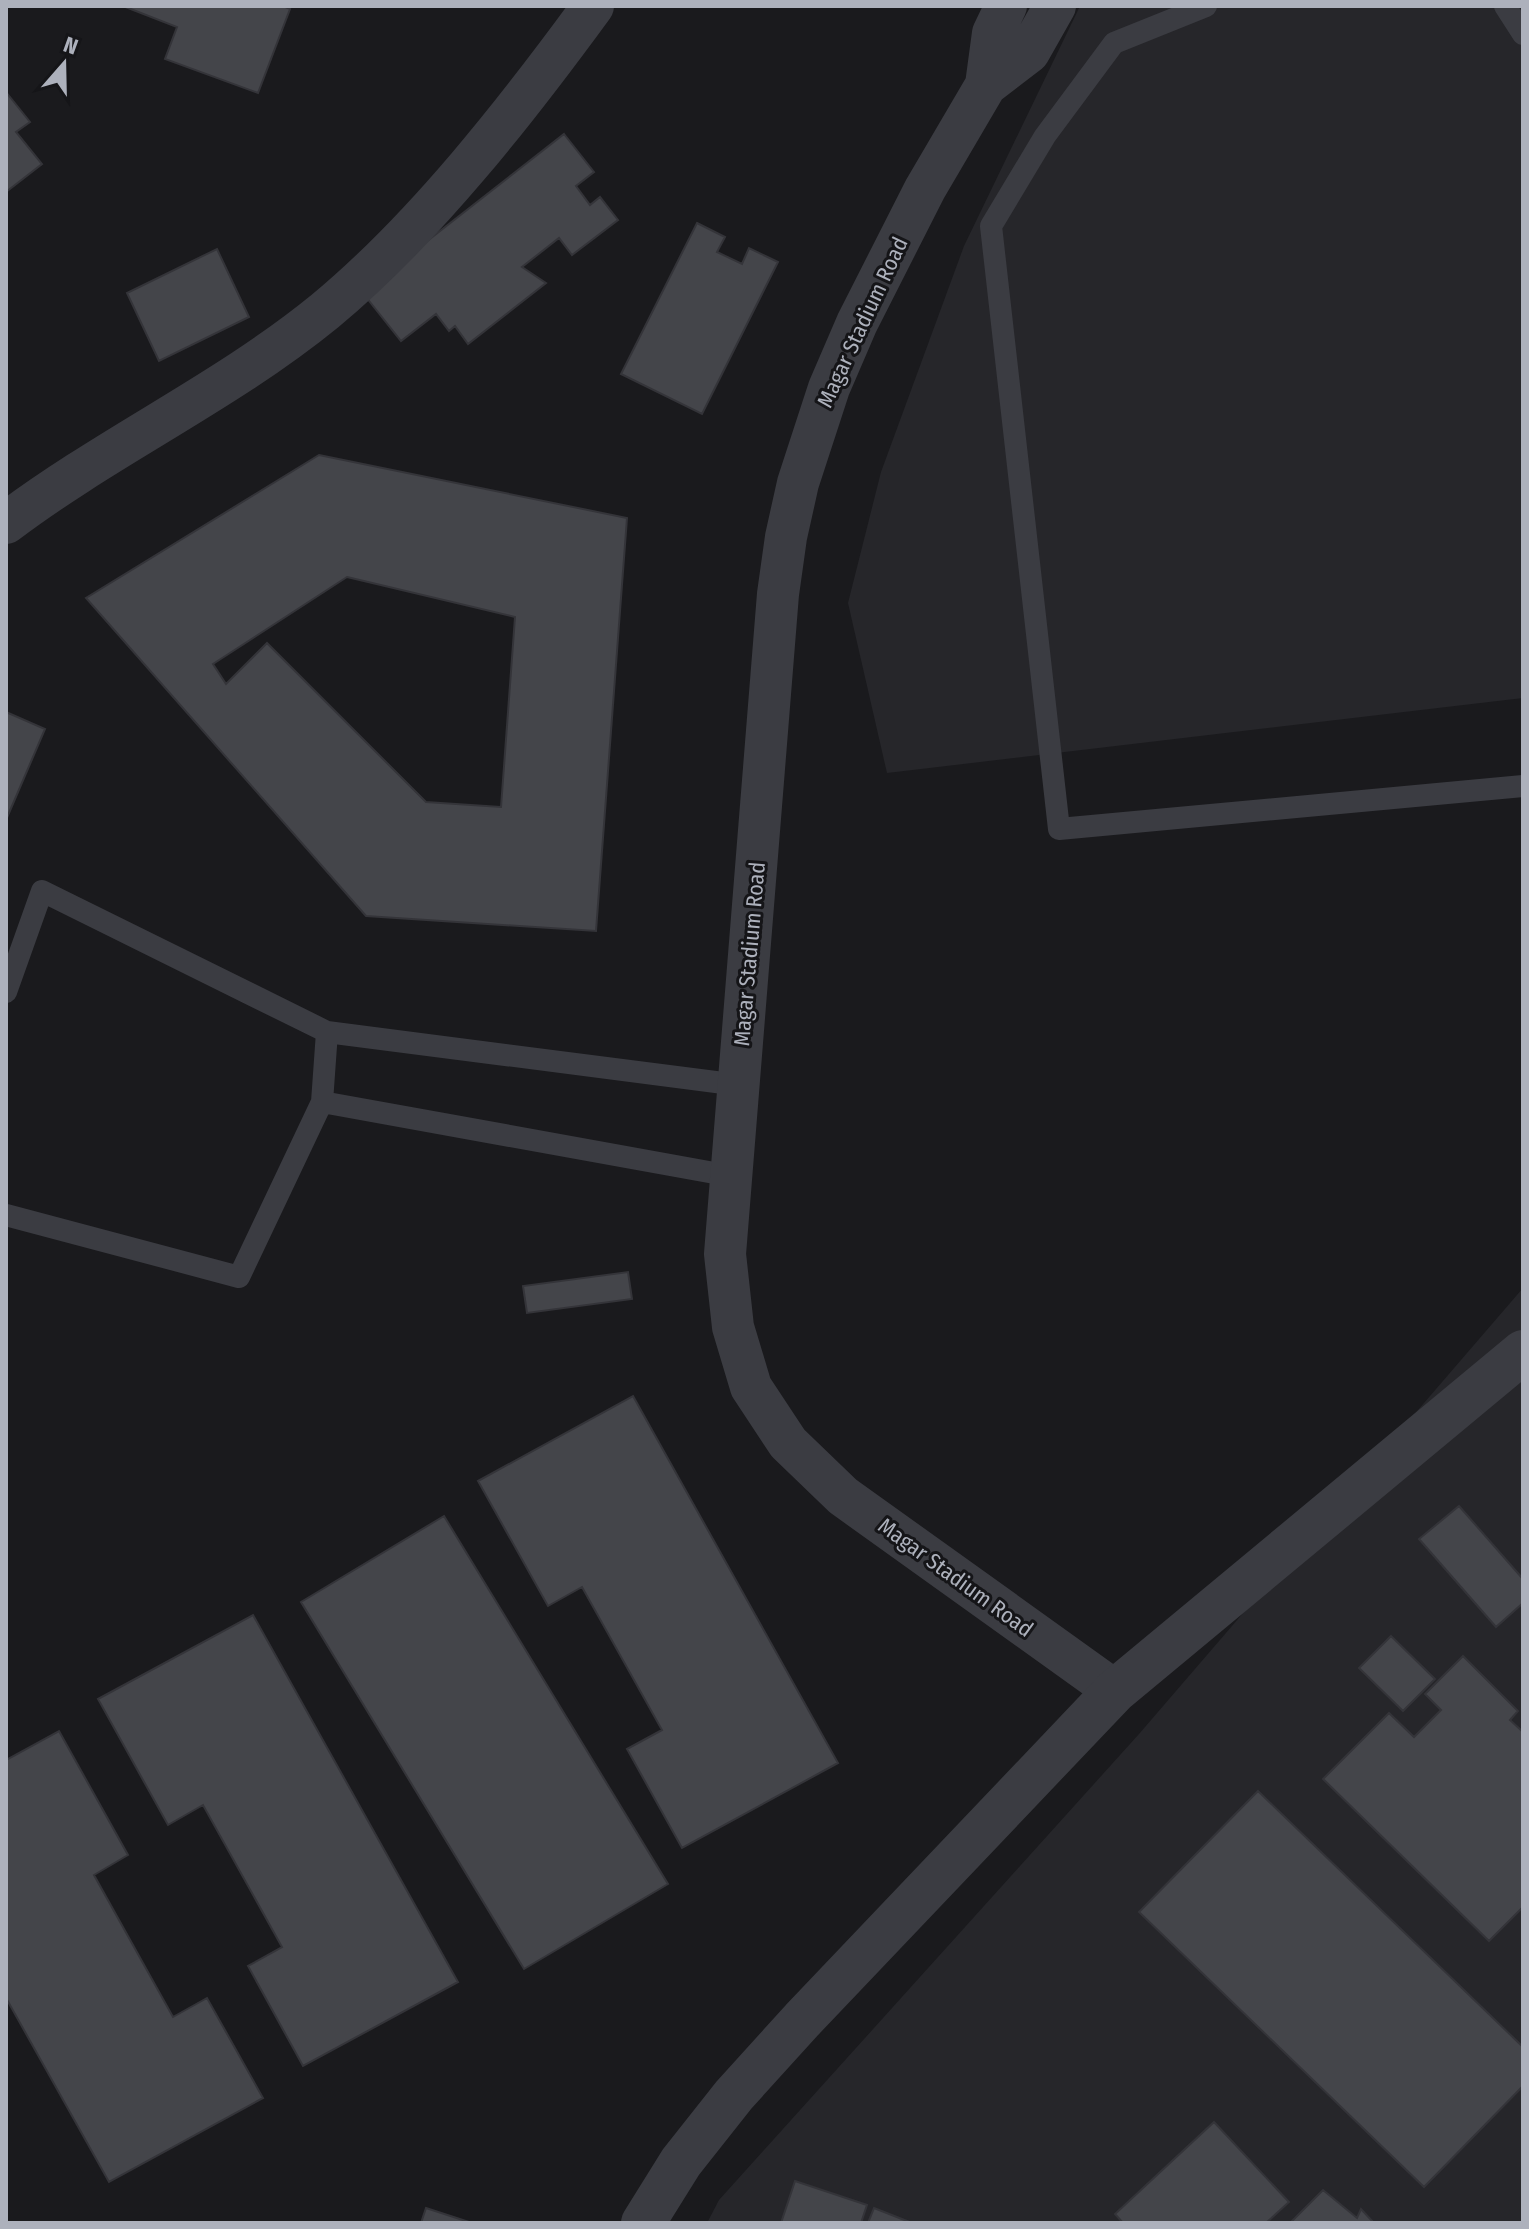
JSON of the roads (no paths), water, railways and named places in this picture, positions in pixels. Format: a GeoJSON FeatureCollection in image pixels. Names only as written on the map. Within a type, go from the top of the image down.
{"type":"FeatureCollection","features":[{"type":"Feature","properties":{"kind":"street"},"geometry":{"type":"LineString","coordinates":[[6,523],[278,346],[372,270],[498,128],[593,6]]}},
{"type":"Feature","properties":{"kind":"street","name":"Magar Stadium Road"},"geometry":{"type":"LineString","coordinates":[[986,85],[993,33],[1006,6]]}},
{"type":"Feature","properties":{"kind":"street","name":"Magar Stadium Road"},"geometry":{"type":"LineString","coordinates":[[1055,6],[1029,52],[986,85],[925,189],[857,323],[829,388],[798,483],[778,594],[725,1254],[733,1327],[751,1387],[788,1443],[843,1496],[1115,1691]]}},
{"type":"Feature","properties":{"kind":"street"},"geometry":{"type":"LineString","coordinates":[[643,2223],[681,2162],[734,2095],[1115,1691],[1523,1352]]}},
{"type":"Feature","properties":{"kind":"lane"},"geometry":{"type":"LineString","coordinates":[[1206,6],[1114,43],[1045,136],[991,226],[1059,829],[1523,786]]}},
{"type":"Feature","properties":{"kind":"lane"},"geometry":{"type":"LineString","coordinates":[[1505,6],[1523,34]]}},
{"type":"Feature","properties":{"kind":"lane"},"geometry":{"type":"LineString","coordinates":[[6,992],[42,891],[327,1032],[739,1085]]}},
{"type":"Feature","properties":{"kind":"lane"},"geometry":{"type":"LineString","coordinates":[[6,1215],[239,1277],[322,1102],[327,1032]]}},
{"type":"Feature","properties":{"kind":"lane"},"geometry":{"type":"LineString","coordinates":[[322,1102],[731,1176]]}}]}
